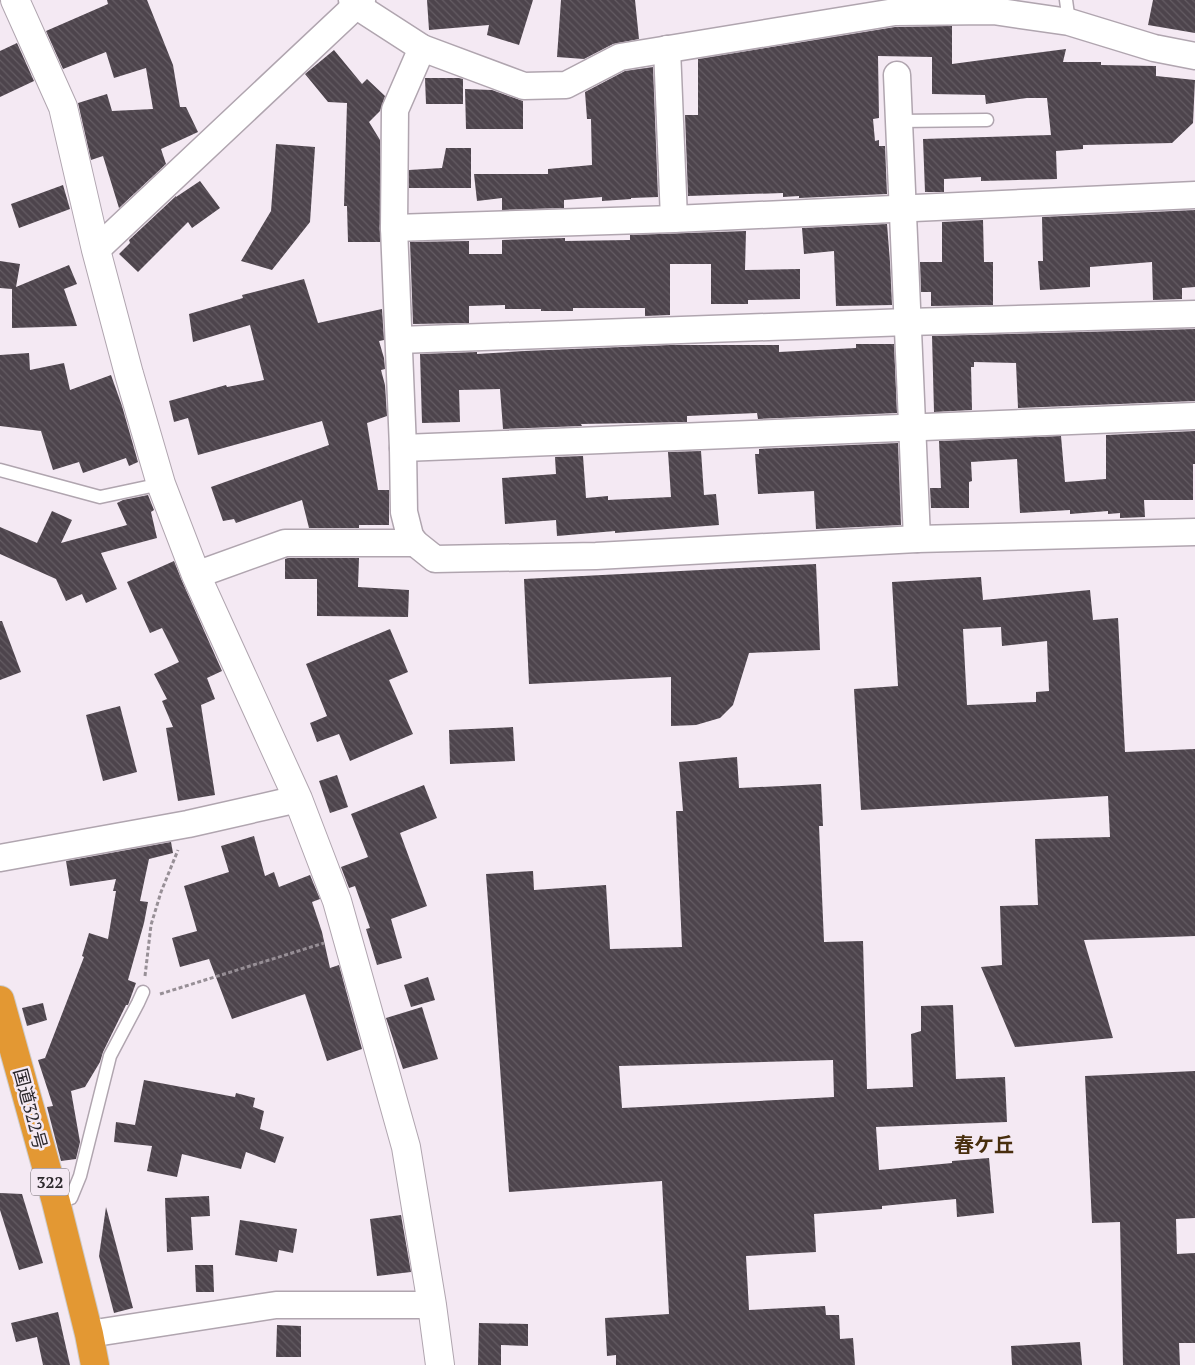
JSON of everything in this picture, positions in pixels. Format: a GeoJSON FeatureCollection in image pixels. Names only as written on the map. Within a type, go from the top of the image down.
{"type":"FeatureCollection","features":[{"type":"Feature","properties":{"kind":"highway","name":"国道322号"},"geometry":{"type":"LineString","coordinates":[[0,1000],[56,1202],[90,1334],[96,1365]]}},
{"type":"Feature","properties":{"kind":"street"},"geometry":{"type":"LineString","coordinates":[[15,0],[63,107],[96,250],[161,484],[196,574],[298,800],[337,901],[406,1147],[440,1365]]}},
{"type":"Feature","properties":{"kind":"street"},"geometry":{"type":"LineString","coordinates":[[96,250],[357,2],[422,48],[524,86],[566,84],[620,57],[895,12],[1067,11],[1154,48],[1195,56]]}},
{"type":"Feature","properties":{"kind":"street"},"geometry":{"type":"LineString","coordinates":[[422,48],[394,110],[394,228],[404,512],[410,536],[415,543],[435,558],[596,556],[916,539],[1195,532]]}},
{"type":"Feature","properties":{"kind":"street"},"geometry":{"type":"LineString","coordinates":[[667,50],[674,219]]}},
{"type":"Feature","properties":{"kind":"street"},"geometry":{"type":"LineString","coordinates":[[897,75],[916,539]]}},
{"type":"Feature","properties":{"kind":"street"},"geometry":{"type":"LineString","coordinates":[[394,228],[674,219],[1195,195]]}},
{"type":"Feature","properties":{"kind":"street"},"geometry":{"type":"LineString","coordinates":[[399,340],[1195,314]]}},
{"type":"Feature","properties":{"kind":"street"},"geometry":{"type":"LineString","coordinates":[[403,448],[1195,416]]}},
{"type":"Feature","properties":{"kind":"street"},"geometry":{"type":"LineString","coordinates":[[196,574],[285,542],[415,543]]}},
{"type":"Feature","properties":{"kind":"street"},"geometry":{"type":"LineString","coordinates":[[0,858],[188,824],[298,800]]}},
{"type":"Feature","properties":{"kind":"street"},"geometry":{"type":"LineString","coordinates":[[90,1334],[276,1305],[432,1305]]}},
{"type":"Feature","properties":{"kind":"lane"},"geometry":{"type":"LineString","coordinates":[[899,121],[987,120]]}},
{"type":"Feature","properties":{"kind":"lane"},"geometry":{"type":"LineString","coordinates":[[0,470],[100,498],[161,484]]}},
{"type":"Feature","properties":{"kind":"lane"},"geometry":{"type":"LineString","coordinates":[[56,1202],[71,1198],[80,1176],[110,1056],[143,992]]}},
{"type":"Feature","properties":{"kind":"path"},"geometry":{"type":"LineString","coordinates":[[188,824],[161,892],[151,925],[143,992],[155,995],[347,935]]}},
{"type":"Feature","properties":{"kind":"building"},"geometry":{"type":"Polygon","coordinates":[[[107,0],[147,0],[173,65],[180,107],[186,107],[198,132],[161,149],[166,164],[119,208],[103,156],[91,160],[78,103],[107,94],[112,111],[153,109],[146,68],[114,78],[106,52],[63,69],[46,31],[108,4],[107,0]]]}},
{"type":"Feature","properties":{"kind":"building"},"geometry":{"type":"Polygon","coordinates":[[[427,0],[533,0],[519,45],[487,35],[489,25],[429,30],[427,0]]]}},
{"type":"Feature","properties":{"kind":"building"},"geometry":{"type":"Polygon","coordinates":[[[561,0],[635,0],[639,39],[613,44],[584,59],[557,57],[561,0]]]}},
{"type":"Feature","properties":{"kind":"building"},"geometry":{"type":"Polygon","coordinates":[[[1153,0],[1195,0],[1195,33],[1148,25],[1153,0]]]}},
{"type":"Feature","properties":{"kind":"building"},"geometry":{"type":"Polygon","coordinates":[[[952,26],[952,64],[1066,49],[1063,62],[1101,62],[1101,65],[1156,66],[1156,76],[1195,80],[1193,123],[1172,143],[1083,145],[1083,149],[1056,151],[1057,179],[981,181],[981,177],[944,179],[944,192],[925,192],[923,139],[1051,135],[1047,98],[1027,98],[986,104],[985,95],[932,94],[932,57],[878,56],[879,118],[873,119],[875,141],[879,140],[879,146],[885,146],[887,194],[799,198],[799,196],[783,197],[783,193],[688,196],[685,115],[698,115],[698,59],[895,27],[952,26]]]}},
{"type":"Feature","properties":{"kind":"building"},"geometry":{"type":"Polygon","coordinates":[[[17,43],[34,81],[0,97],[0,51],[17,43]]]}},
{"type":"Feature","properties":{"kind":"building"},"geometry":{"type":"Polygon","coordinates":[[[334,50],[362,84],[367,79],[385,96],[380,111],[369,122],[380,140],[380,242],[348,242],[347,206],[344,206],[347,103],[328,102],[305,74],[334,50]]]}},
{"type":"Feature","properties":{"kind":"building"},"geometry":{"type":"Polygon","coordinates":[[[653,67],[658,197],[602,201],[602,197],[564,200],[564,208],[502,210],[502,198],[477,201],[474,174],[548,174],[548,169],[592,165],[591,119],[587,119],[585,92],[625,71],[653,67]]]}},
{"type":"Feature","properties":{"kind":"building"},"geometry":{"type":"Polygon","coordinates":[[[425,78],[463,79],[463,104],[426,104],[425,78]]]}},
{"type":"Feature","properties":{"kind":"building"},"geometry":{"type":"Polygon","coordinates":[[[465,89],[492,90],[523,101],[523,129],[466,129],[465,89]]]}},
{"type":"Feature","properties":{"kind":"building"},"geometry":{"type":"Polygon","coordinates":[[[276,144],[315,147],[310,222],[272,270],[241,261],[271,211],[276,144]]]}},
{"type":"Feature","properties":{"kind":"building"},"geometry":{"type":"Polygon","coordinates":[[[446,148],[471,148],[471,188],[409,188],[409,170],[442,168],[446,148]]]}},
{"type":"Feature","properties":{"kind":"building"},"geometry":{"type":"Polygon","coordinates":[[[200,181],[220,208],[192,228],[188,222],[138,272],[119,254],[130,243],[129,240],[176,196],[200,181]]]}},
{"type":"Feature","properties":{"kind":"building"},"geometry":{"type":"Polygon","coordinates":[[[63,185],[70,209],[19,228],[11,204],[63,185]]]}},
{"type":"Feature","properties":{"kind":"building"},"geometry":{"type":"Polygon","coordinates":[[[1195,210],[1195,287],[1182,288],[1182,299],[1153,300],[1152,262],[1090,267],[1090,287],[1040,290],[1038,261],[1043,261],[1042,217],[1195,210]]]}},
{"type":"Feature","properties":{"kind":"building"},"geometry":{"type":"Polygon","coordinates":[[[983,220],[984,262],[993,262],[993,305],[931,306],[931,292],[921,292],[920,262],[942,262],[942,222],[983,220]]]}},
{"type":"Feature","properties":{"kind":"building"},"geometry":{"type":"Polygon","coordinates":[[[887,224],[892,305],[836,306],[834,251],[804,254],[802,228],[887,224]]]}},
{"type":"Feature","properties":{"kind":"building"},"geometry":{"type":"Polygon","coordinates":[[[746,231],[745,270],[800,269],[800,299],[748,300],[748,304],[711,304],[711,264],[670,264],[670,315],[645,316],[645,308],[573,308],[573,311],[541,311],[541,309],[505,309],[505,305],[469,306],[469,323],[413,324],[410,242],[469,241],[469,254],[502,254],[502,240],[565,238],[565,241],[630,240],[630,235],[746,231]]]}},
{"type":"Feature","properties":{"kind":"building"},"geometry":{"type":"Polygon","coordinates":[[[0,261],[20,264],[16,287],[69,265],[77,284],[64,289],[77,326],[12,328],[12,289],[0,288],[0,261]]]}},
{"type":"Feature","properties":{"kind":"building"},"geometry":{"type":"Polygon","coordinates":[[[304,279],[318,323],[382,309],[384,340],[379,341],[384,358],[385,369],[381,370],[385,385],[387,416],[367,423],[378,490],[389,490],[389,525],[359,525],[359,528],[309,528],[302,500],[236,523],[234,519],[223,521],[211,487],[329,445],[322,421],[198,455],[188,418],[174,422],[169,401],[226,385],[227,387],[264,380],[250,325],[193,342],[189,314],[243,298],[242,295],[304,279]]]}},
{"type":"Feature","properties":{"kind":"building"},"geometry":{"type":"Polygon","coordinates":[[[1195,329],[1195,401],[1018,408],[1016,363],[974,362],[974,367],[971,367],[972,410],[934,412],[932,336],[1195,329]]]}},
{"type":"Feature","properties":{"kind":"building"},"geometry":{"type":"Polygon","coordinates":[[[856,344],[894,344],[897,413],[758,419],[757,413],[687,416],[687,422],[581,424],[582,426],[503,429],[500,389],[459,390],[460,422],[422,423],[420,354],[477,352],[477,354],[670,345],[779,345],[779,352],[856,348],[856,344]]]}},
{"type":"Feature","properties":{"kind":"building"},"geometry":{"type":"Polygon","coordinates":[[[29,353],[30,370],[64,363],[70,390],[111,375],[138,462],[129,466],[126,458],[83,473],[79,462],[53,470],[41,431],[0,426],[0,355],[29,353]]]}},
{"type":"Feature","properties":{"kind":"building"},"geometry":{"type":"Polygon","coordinates":[[[1195,431],[1193,500],[1144,500],[1145,517],[1120,518],[1120,513],[1108,514],[1108,511],[1070,514],[1070,510],[1020,513],[1017,459],[971,462],[972,481],[969,482],[969,508],[931,508],[930,488],[941,488],[939,441],[1061,436],[1065,482],[1106,479],[1106,435],[1195,431]]]}},
{"type":"Feature","properties":{"kind":"building"},"geometry":{"type":"Polygon","coordinates":[[[898,443],[901,525],[816,529],[814,491],[758,494],[755,454],[759,454],[759,449],[898,443]]]}},
{"type":"Feature","properties":{"kind":"building"},"geometry":{"type":"Polygon","coordinates":[[[701,451],[704,495],[716,494],[719,525],[557,536],[556,520],[505,524],[502,478],[556,474],[555,457],[583,456],[586,498],[608,496],[608,500],[671,497],[668,452],[701,451]]]}},
{"type":"Feature","properties":{"kind":"building"},"geometry":{"type":"Polygon","coordinates":[[[148,495],[154,510],[151,512],[157,538],[101,553],[117,589],[86,603],[82,594],[66,601],[56,579],[0,554],[0,527],[37,543],[52,511],[72,520],[61,543],[127,525],[117,503],[148,495]]]}},
{"type":"Feature","properties":{"kind":"building"},"geometry":{"type":"Polygon","coordinates":[[[359,558],[358,587],[409,590],[408,617],[317,616],[317,579],[285,579],[285,559],[359,558]]]}},
{"type":"Feature","properties":{"kind":"building"},"geometry":{"type":"Polygon","coordinates":[[[174,561],[222,671],[207,678],[215,699],[201,705],[215,795],[178,801],[166,728],[173,727],[162,701],[167,699],[154,674],[179,662],[162,628],[150,633],[127,582],[174,561]]]}},
{"type":"Feature","properties":{"kind":"building"},"geometry":{"type":"Polygon","coordinates":[[[816,564],[820,650],[749,653],[733,705],[720,718],[696,725],[671,726],[671,677],[529,684],[524,579],[816,564]]]}},
{"type":"Feature","properties":{"kind":"building"},"geometry":{"type":"Polygon","coordinates":[[[981,577],[983,600],[1090,590],[1093,620],[1118,618],[1125,752],[1195,749],[1195,936],[1084,940],[1113,1038],[1015,1047],[981,967],[1002,965],[1000,906],[1038,905],[1035,839],[1110,837],[1108,796],[861,810],[854,689],[898,686],[892,582],[981,577]],[[1001,627],[963,629],[967,705],[1036,702],[1036,692],[1049,691],[1047,641],[1002,646],[1001,627]]]}},
{"type":"Feature","properties":{"kind":"building"},"geometry":{"type":"Polygon","coordinates":[[[0,621],[2,621],[21,672],[0,680],[0,621]]]}},
{"type":"Feature","properties":{"kind":"building"},"geometry":{"type":"Polygon","coordinates":[[[390,629],[408,672],[389,680],[413,734],[350,761],[339,734],[317,742],[310,723],[327,716],[306,664],[390,629]]]}},
{"type":"Feature","properties":{"kind":"building"},"geometry":{"type":"Polygon","coordinates":[[[120,706],[137,772],[103,781],[86,715],[120,706]]]}},
{"type":"Feature","properties":{"kind":"building"},"geometry":{"type":"Polygon","coordinates":[[[513,727],[515,761],[450,764],[449,730],[513,727]]]}},
{"type":"Feature","properties":{"kind":"building"},"geometry":{"type":"Polygon","coordinates":[[[737,757],[739,788],[821,784],[823,826],[819,826],[824,942],[863,941],[867,1089],[913,1087],[911,1034],[921,1031],[921,1006],[953,1005],[956,1079],[1005,1077],[1007,1122],[876,1127],[879,1170],[989,1158],[994,1213],[957,1217],[956,1199],[882,1206],[882,1209],[814,1214],[816,1252],[746,1256],[749,1310],[825,1306],[826,1315],[839,1315],[840,1339],[853,1338],[855,1365],[616,1365],[616,1355],[607,1356],[605,1318],[669,1314],[662,1181],[509,1192],[486,874],[533,871],[534,890],[606,885],[610,949],[682,947],[676,811],[683,811],[679,762],[737,757]],[[833,1060],[619,1066],[622,1108],[834,1097],[833,1060]]]}},
{"type":"Feature","properties":{"kind":"building"},"geometry":{"type":"Polygon","coordinates":[[[337,775],[348,807],[330,813],[319,781],[337,775]]]}},
{"type":"Feature","properties":{"kind":"building"},"geometry":{"type":"Polygon","coordinates":[[[424,785],[437,818],[400,833],[427,906],[391,919],[402,958],[377,965],[366,929],[370,928],[355,886],[349,888],[341,867],[368,857],[351,814],[424,785]]]}},
{"type":"Feature","properties":{"kind":"building"},"geometry":{"type":"Polygon","coordinates":[[[254,836],[265,876],[274,872],[279,887],[310,875],[320,899],[312,902],[322,932],[330,968],[339,965],[362,1049],[327,1061],[305,994],[232,1019],[209,959],[180,967],[172,938],[197,931],[184,886],[229,872],[221,846],[254,836]]]}},
{"type":"Feature","properties":{"kind":"building"},"geometry":{"type":"Polygon","coordinates":[[[171,842],[173,853],[149,859],[140,901],[148,902],[128,980],[136,983],[128,1005],[126,1005],[100,1062],[85,1087],[71,1091],[80,1142],[76,1159],[61,1161],[47,1107],[53,1106],[38,1060],[45,1058],[84,957],[82,956],[89,933],[108,939],[116,891],[113,891],[116,879],[70,886],[66,861],[171,842]]]}},
{"type":"Feature","properties":{"kind":"building"},"geometry":{"type":"Polygon","coordinates":[[[428,977],[435,1000],[411,1007],[404,985],[428,977]]]}},
{"type":"Feature","properties":{"kind":"building"},"geometry":{"type":"Polygon","coordinates":[[[43,1003],[47,1020],[27,1026],[22,1008],[43,1003]]]}},
{"type":"Feature","properties":{"kind":"building"},"geometry":{"type":"Polygon","coordinates":[[[422,1007],[438,1059],[403,1069],[386,1018],[422,1007]]]}},
{"type":"Feature","properties":{"kind":"building"},"geometry":{"type":"Polygon","coordinates":[[[1195,1071],[1195,1218],[1176,1219],[1177,1254],[1195,1253],[1195,1343],[1179,1343],[1180,1365],[1123,1365],[1120,1222],[1092,1223],[1085,1076],[1195,1071]]]}},
{"type":"Feature","properties":{"kind":"building"},"geometry":{"type":"Polygon","coordinates":[[[144,1080],[235,1097],[236,1093],[255,1098],[253,1107],[264,1111],[260,1129],[284,1137],[275,1163],[246,1152],[241,1169],[182,1154],[177,1177],[147,1171],[152,1146],[114,1142],[116,1122],[135,1125],[144,1080]]]}},
{"type":"Feature","properties":{"kind":"building"},"geometry":{"type":"Polygon","coordinates":[[[0,1193],[22,1194],[43,1263],[19,1270],[0,1210],[0,1193]]]}},
{"type":"Feature","properties":{"kind":"building"},"geometry":{"type":"Polygon","coordinates":[[[209,1196],[210,1216],[191,1217],[193,1250],[167,1252],[165,1198],[209,1196]]]}},
{"type":"Feature","properties":{"kind":"building"},"geometry":{"type":"Polygon","coordinates":[[[106,1207],[133,1308],[114,1313],[99,1256],[106,1207]]]}},
{"type":"Feature","properties":{"kind":"building"},"geometry":{"type":"Polygon","coordinates":[[[401,1215],[411,1272],[377,1276],[370,1219],[401,1215]]]}},
{"type":"Feature","properties":{"kind":"building"},"geometry":{"type":"Polygon","coordinates":[[[240,1220],[297,1229],[293,1253],[279,1250],[277,1262],[235,1255],[240,1220]]]}},
{"type":"Feature","properties":{"kind":"building"},"geometry":{"type":"Polygon","coordinates":[[[195,1265],[213,1265],[214,1292],[196,1292],[195,1265]]]}},
{"type":"Feature","properties":{"kind":"building"},"geometry":{"type":"Polygon","coordinates":[[[58,1312],[70,1365],[43,1365],[37,1337],[16,1342],[11,1323],[58,1312]]]}},
{"type":"Feature","properties":{"kind":"building"},"geometry":{"type":"Polygon","coordinates":[[[479,1323],[528,1324],[528,1346],[501,1345],[501,1365],[478,1365],[479,1323]]]}},
{"type":"Feature","properties":{"kind":"building"},"geometry":{"type":"Polygon","coordinates":[[[277,1325],[301,1326],[301,1357],[276,1357],[277,1325]]]}},
{"type":"Feature","properties":{"kind":"building"},"geometry":{"type":"Polygon","coordinates":[[[1080,1342],[1082,1365],[1012,1365],[1011,1346],[1080,1342]]]}},
{"type":"Feature","properties":{"kind":"district","name":"春ケ丘"},"geometry":{"type":"Point","coordinates":[984,1145]}}]}
